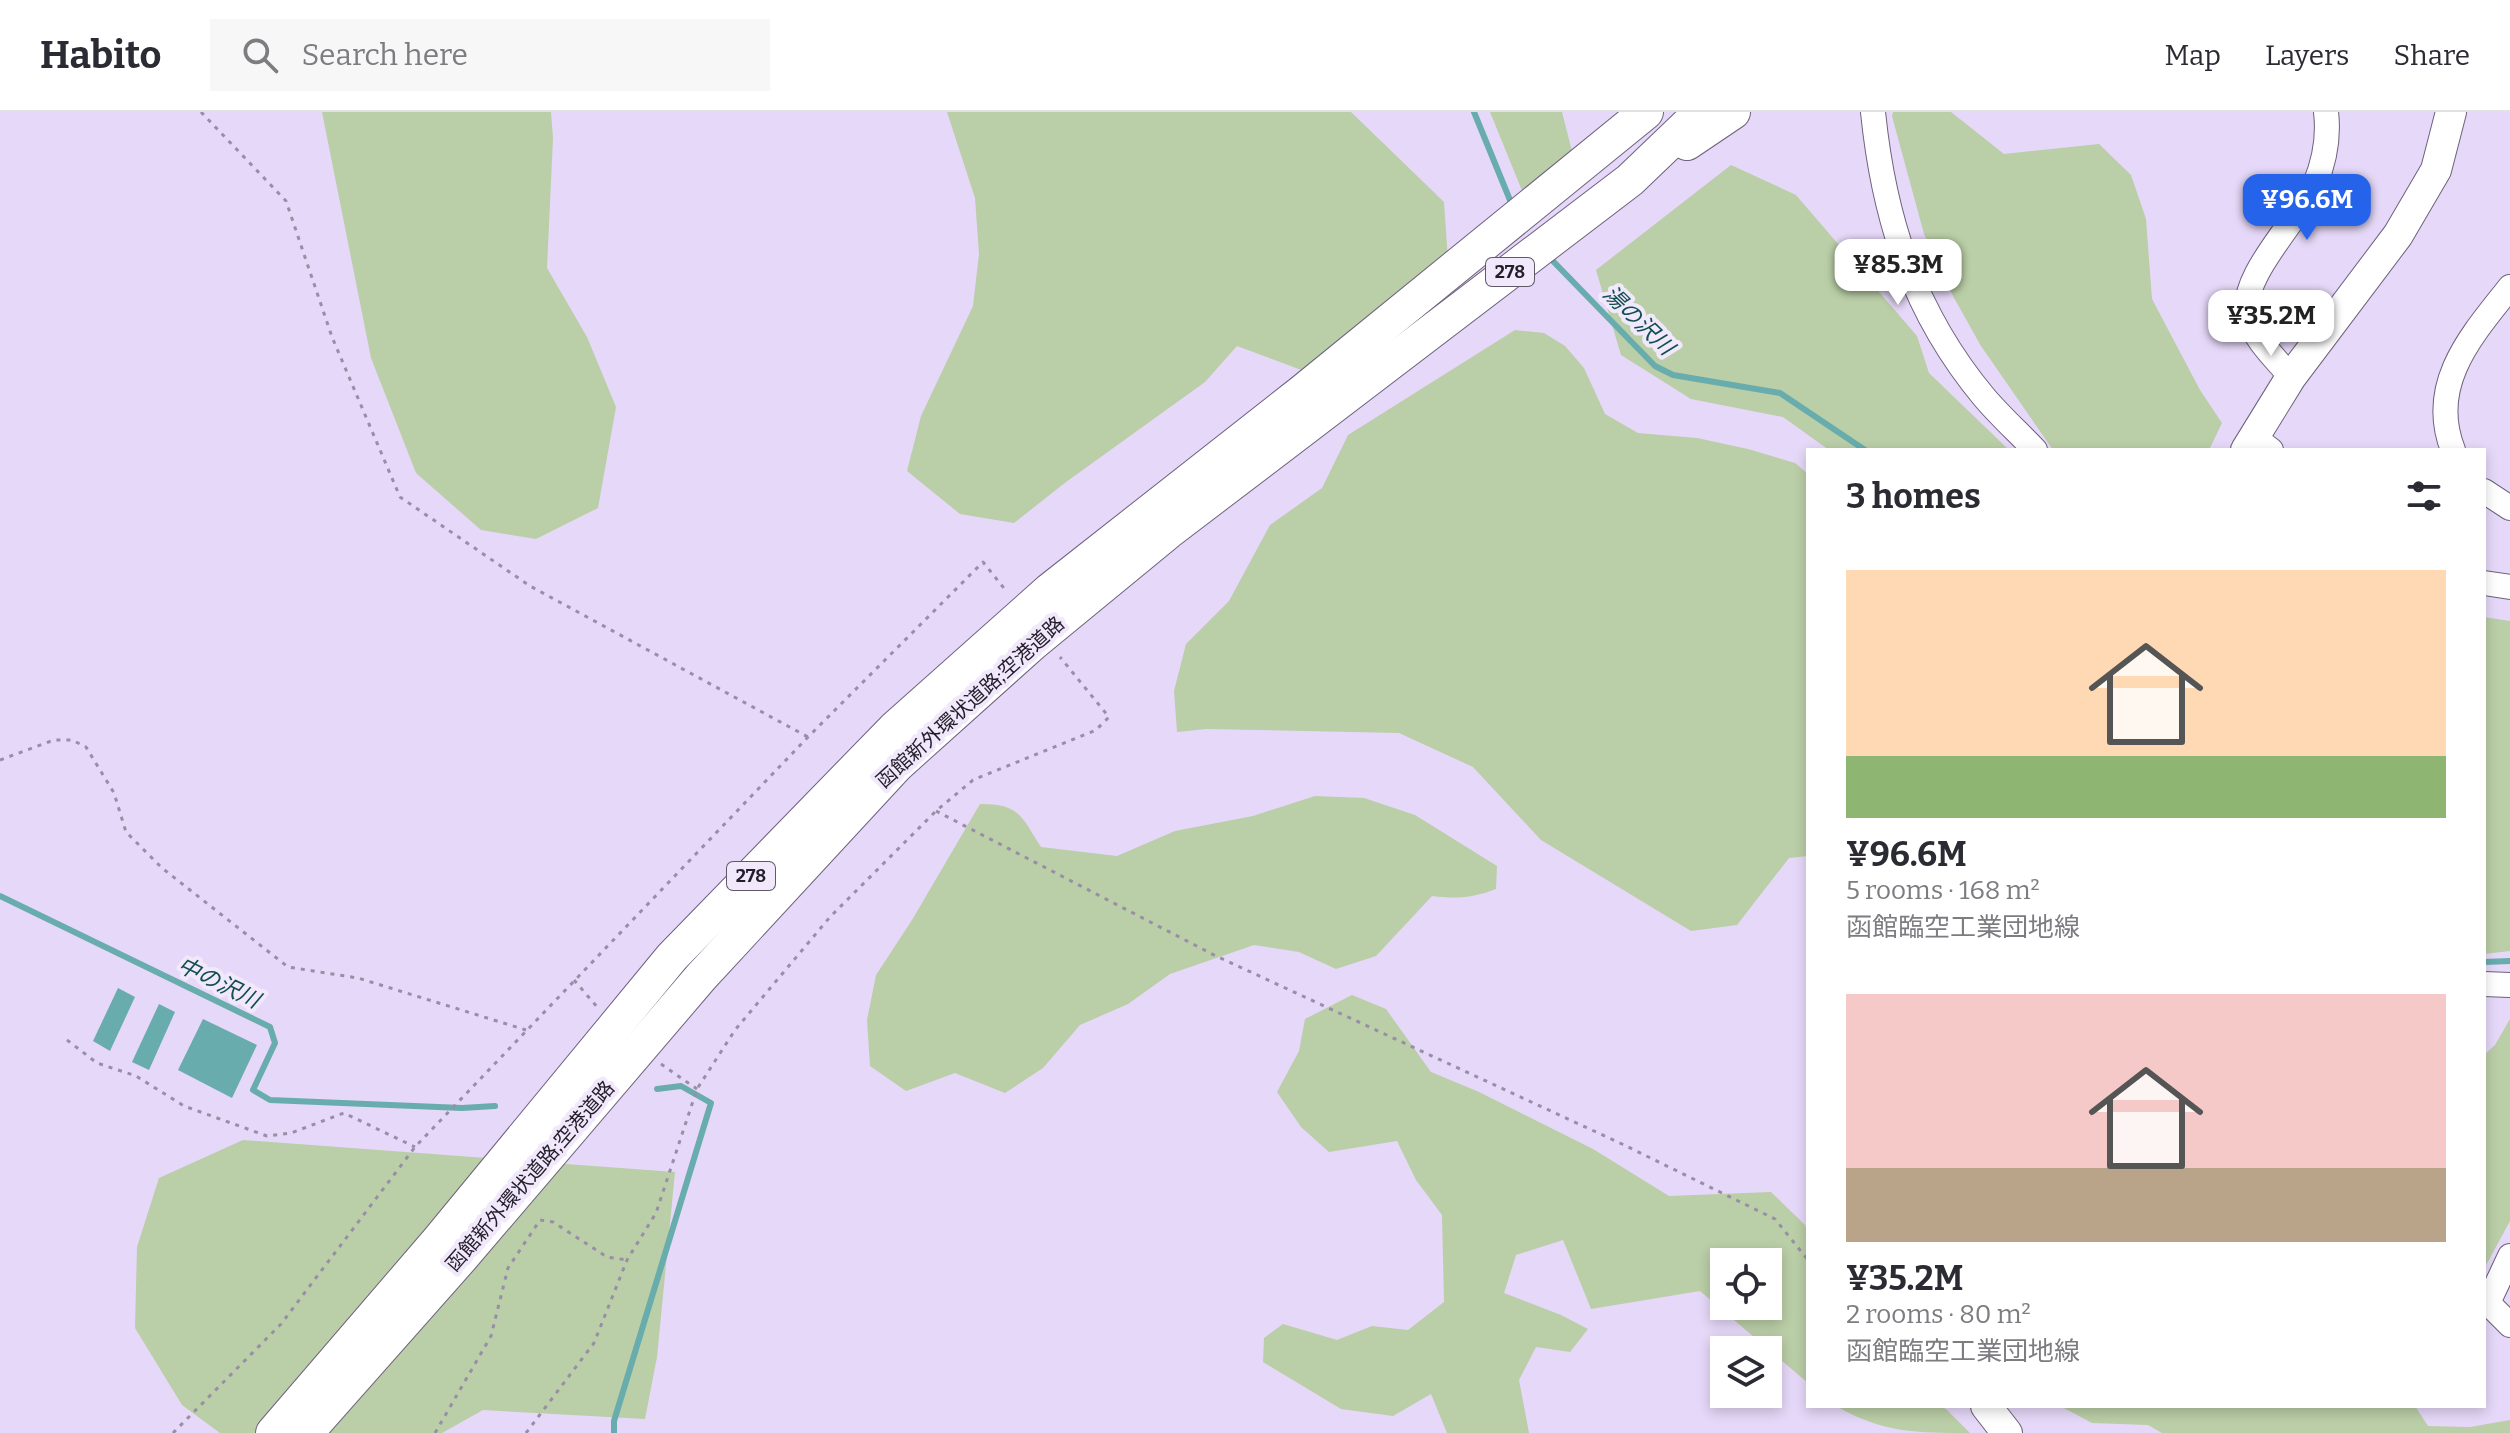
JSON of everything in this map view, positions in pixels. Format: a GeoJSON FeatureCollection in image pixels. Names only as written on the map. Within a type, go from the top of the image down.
{"type":"FeatureCollection","features":[{"type":"Feature","properties":{"kind":"highway"},"geometry":{"type":"LineString","coordinates":[[1609,144],[1635,112]]}},
{"type":"Feature","properties":{"kind":"highway","name":"函館新外環状道路;空港道路"},"geometry":{"type":"LineString","coordinates":[[306,1433],[461,1258],[701,977],[897,765],[1070,613],[1168,532],[1646,112]]}},
{"type":"Feature","properties":{"kind":"highway","name":"函館新外環状道路;空港道路"},"geometry":{"type":"LineString","coordinates":[[273,1433],[438,1241],[672,957],[894,729],[1050,590],[1630,180],[1696,124],[1733,112]]}},
{"type":"Feature","properties":{"kind":"main road"},"geometry":{"type":"LineString","coordinates":[[2257,446],[2291,377],[2398,235],[2436,170],[2451,112]]}},
{"type":"Feature","properties":{"kind":"main road"},"geometry":{"type":"LineString","coordinates":[[1988,1408],[2007,1433]]}},
{"type":"Feature","properties":{"kind":"street"},"geometry":{"type":"LineString","coordinates":[[1873,112],[1888,209],[1896,238],[1923,303],[1951,354],[1969,378],[2033,448]]}},
{"type":"Feature","properties":{"kind":"street"},"geometry":{"type":"LineString","coordinates":[[2291,377],[2255,333],[2247,315],[2247,301],[2253,282],[2314,187],[2328,133],[2326,112]]}},
{"type":"Feature","properties":{"kind":"street"},"geometry":{"type":"LineString","coordinates":[[2453,448],[2445,415],[2452,367],[2464,346],[2510,287]]}},
{"type":"Feature","properties":{"kind":"street"},"geometry":{"type":"LineString","coordinates":[[2486,492],[2510,508]]}},
{"type":"Feature","properties":{"kind":"street"},"geometry":{"type":"LineString","coordinates":[[2486,583],[2510,587]]}},
{"type":"Feature","properties":{"kind":"street"},"geometry":{"type":"LineString","coordinates":[[2510,1256],[2488,1303],[2510,1325]]}},
{"type":"Feature","properties":{"kind":"path"},"geometry":{"type":"LineString","coordinates":[[201,112],[286,201],[332,337],[400,497],[530,586],[808,737]]}},
{"type":"Feature","properties":{"kind":"path"},"geometry":{"type":"LineString","coordinates":[[173,1433],[281,1324],[415,1147],[808,737],[983,562],[1015,601]]}},
{"type":"Feature","properties":{"kind":"path"},"geometry":{"type":"LineString","coordinates":[[526,1433],[594,1343],[627,1260],[656,1213],[697,1089],[735,1030],[830,917],[936,811],[973,780],[1096,730],[1109,717],[1055,650]]}},
{"type":"Feature","properties":{"kind":"path"},"geometry":{"type":"LineString","coordinates":[[0,760],[54,740],[72,740],[86,747],[114,793],[126,832],[162,868],[288,967],[358,978],[526,1030]]}},
{"type":"Feature","properties":{"kind":"path"},"geometry":{"type":"LineString","coordinates":[[936,811],[1214,955],[1622,1144],[1775,1219],[1806,1258]]}},
{"type":"Feature","properties":{"kind":"path"},"geometry":{"type":"LineString","coordinates":[[573,980],[606,1017]]}},
{"type":"Feature","properties":{"kind":"path"},"geometry":{"type":"LineString","coordinates":[[67,1040],[97,1063],[136,1076],[184,1106],[243,1129],[267,1136],[291,1133],[344,1113],[415,1147]]}},
{"type":"Feature","properties":{"kind":"path"},"geometry":{"type":"LineString","coordinates":[[662,1064],[697,1089]]}},
{"type":"Feature","properties":{"kind":"path"},"geometry":{"type":"LineString","coordinates":[[435,1433],[491,1336],[508,1268],[540,1220],[553,1222],[607,1257],[627,1260]]}},
{"type":"Feature","properties":{"kind":"shaded area"},"geometry":{"type":"Polygon","coordinates":[[[322,112],[551,112],[553,138],[547,268],[587,337],[616,407],[598,508],[536,539],[481,530],[416,473],[371,358],[322,112]]]}},
{"type":"Feature","properties":{"kind":"shaded area"},"geometry":{"type":"Polygon","coordinates":[[[947,112],[1351,112],[1444,202],[1448,261],[1304,371],[1237,346],[1205,382],[1014,523],[960,514],[907,471],[921,416],[973,306],[979,254],[975,198],[947,112]]]}},
{"type":"Feature","properties":{"kind":"shaded area"},"geometry":{"type":"Polygon","coordinates":[[[1490,112],[1562,112],[1575,163],[1523,193],[1490,112]]]}},
{"type":"Feature","properties":{"kind":"shaded area"},"geometry":{"type":"Polygon","coordinates":[[[1893,112],[1951,112],[2004,154],[2099,144],[2131,175],[2146,219],[2152,299],[2200,390],[2222,423],[2210,448],[2052,448],[1981,346],[1953,296],[1924,234],[1893,112]]]}},
{"type":"Feature","properties":{"kind":"shaded area"},"geometry":{"type":"Polygon","coordinates":[[[1731,165],[1796,195],[1917,336],[1929,373],[2007,448],[1826,448],[1783,417],[1691,399],[1621,355],[1596,270],[1731,165]]]}},
{"type":"Feature","properties":{"kind":"shaded area"},"geometry":{"type":"Polygon","coordinates":[[[1515,330],[1544,333],[1565,346],[1584,368],[1605,414],[1638,433],[1697,438],[1748,449],[1795,463],[1806,472],[1806,856],[1789,858],[1737,925],[1691,931],[1541,840],[1473,767],[1399,733],[1206,729],[1177,732],[1174,691],[1186,644],[1229,601],[1270,525],[1322,488],[1348,435],[1515,330]]]}},
{"type":"Feature","properties":{"kind":"shaded area"},"geometry":{"type":"Polygon","coordinates":[[[2486,617],[2510,621],[2510,951],[2486,954],[2486,617]]]}},
{"type":"Feature","properties":{"kind":"shaded area"},"geometry":{"type":"Polygon","coordinates":[[[1315,796],[1364,798],[1415,815],[1497,866],[1496,889],[1464,897],[1432,896],[1376,956],[1336,969],[1299,952],[1254,945],[1170,974],[1128,1004],[1080,1025],[1043,1068],[1005,1093],[955,1073],[906,1091],[870,1066],[867,1020],[876,975],[980,804],[1012,809],[1029,827],[1041,847],[1117,856],[1175,831],[1253,816],[1315,796]]]}},
{"type":"Feature","properties":{"kind":"shaded area"},"geometry":{"type":"Polygon","coordinates":[[[118,988],[135,997],[110,1051],[93,1041],[118,988]]]}},
{"type":"Feature","properties":{"kind":"shaded area"},"geometry":{"type":"Polygon","coordinates":[[[1352,995],[1386,1009],[1431,1072],[1479,1092],[1593,1149],[1669,1196],[1771,1192],[1806,1228],[1806,1381],[1782,1361],[1782,1336],[1753,1336],[1734,1320],[1782,1320],[1782,1248],[1710,1248],[1710,1300],[1700,1291],[1591,1309],[1563,1240],[1516,1255],[1504,1293],[1588,1329],[1570,1352],[1536,1347],[1519,1380],[1529,1433],[1447,1433],[1431,1394],[1393,1416],[1341,1409],[1263,1362],[1264,1338],[1283,1324],[1337,1340],[1372,1326],[1408,1330],[1444,1302],[1442,1215],[1416,1180],[1397,1141],[1329,1152],[1301,1127],[1277,1092],[1299,1051],[1305,1019],[1352,995]]]}},
{"type":"Feature","properties":{"kind":"shaded area"},"geometry":{"type":"Polygon","coordinates":[[[159,1004],[175,1012],[149,1070],[132,1062],[159,1004]]]}},
{"type":"Feature","properties":{"kind":"shaded area"},"geometry":{"type":"Polygon","coordinates":[[[203,1019],[257,1045],[232,1098],[178,1070],[203,1019]]]}},
{"type":"Feature","properties":{"kind":"shaded area"},"geometry":{"type":"Polygon","coordinates":[[[2510,1019],[2510,1221],[2486,1265],[2486,1053],[2495,1045],[2510,1019]]]}},
{"type":"Feature","properties":{"kind":"shaded area"},"geometry":{"type":"Polygon","coordinates":[[[243,1140],[675,1172],[657,1357],[645,1419],[483,1410],[442,1433],[220,1433],[182,1405],[135,1328],[137,1247],[159,1178],[243,1140]]]}},
{"type":"Feature","properties":{"kind":"shaded area"},"geometry":{"type":"Polygon","coordinates":[[[1840,1408],[1944,1408],[1970,1433],[1901,1430],[1840,1408]]]}},
{"type":"Feature","properties":{"kind":"shaded area"},"geometry":{"type":"Polygon","coordinates":[[[2064,1408],[2416,1408],[2428,1426],[2470,1427],[2510,1420],[2510,1433],[2162,1433],[2148,1425],[2092,1423],[2064,1408]]]}},
{"type":"Feature","properties":{"kind":"waterway","name":"湯の沢川"},"geometry":{"type":"LineString","coordinates":[[1474,112],[1512,205]]}},
{"type":"Feature","properties":{"kind":"waterway","name":"湯の沢川"},"geometry":{"type":"LineString","coordinates":[[1548,256],[1655,366],[1673,375],[1780,393],[1862,448]]}},
{"type":"Feature","properties":{"kind":"waterway","name":"中の沢川"},"geometry":{"type":"LineString","coordinates":[[0,896],[270,1027],[275,1043],[253,1090],[270,1100],[462,1108],[495,1106]]}},
{"type":"Feature","properties":{"kind":"waterway","name":"湯の沢川"},"geometry":{"type":"LineString","coordinates":[[2486,962],[2510,961]]}},
{"type":"Feature","properties":{"kind":"waterway","name":"中の沢川"},"geometry":{"type":"LineString","coordinates":[[614,1433],[614,1421],[711,1103],[681,1086],[657,1089]]}}]}
